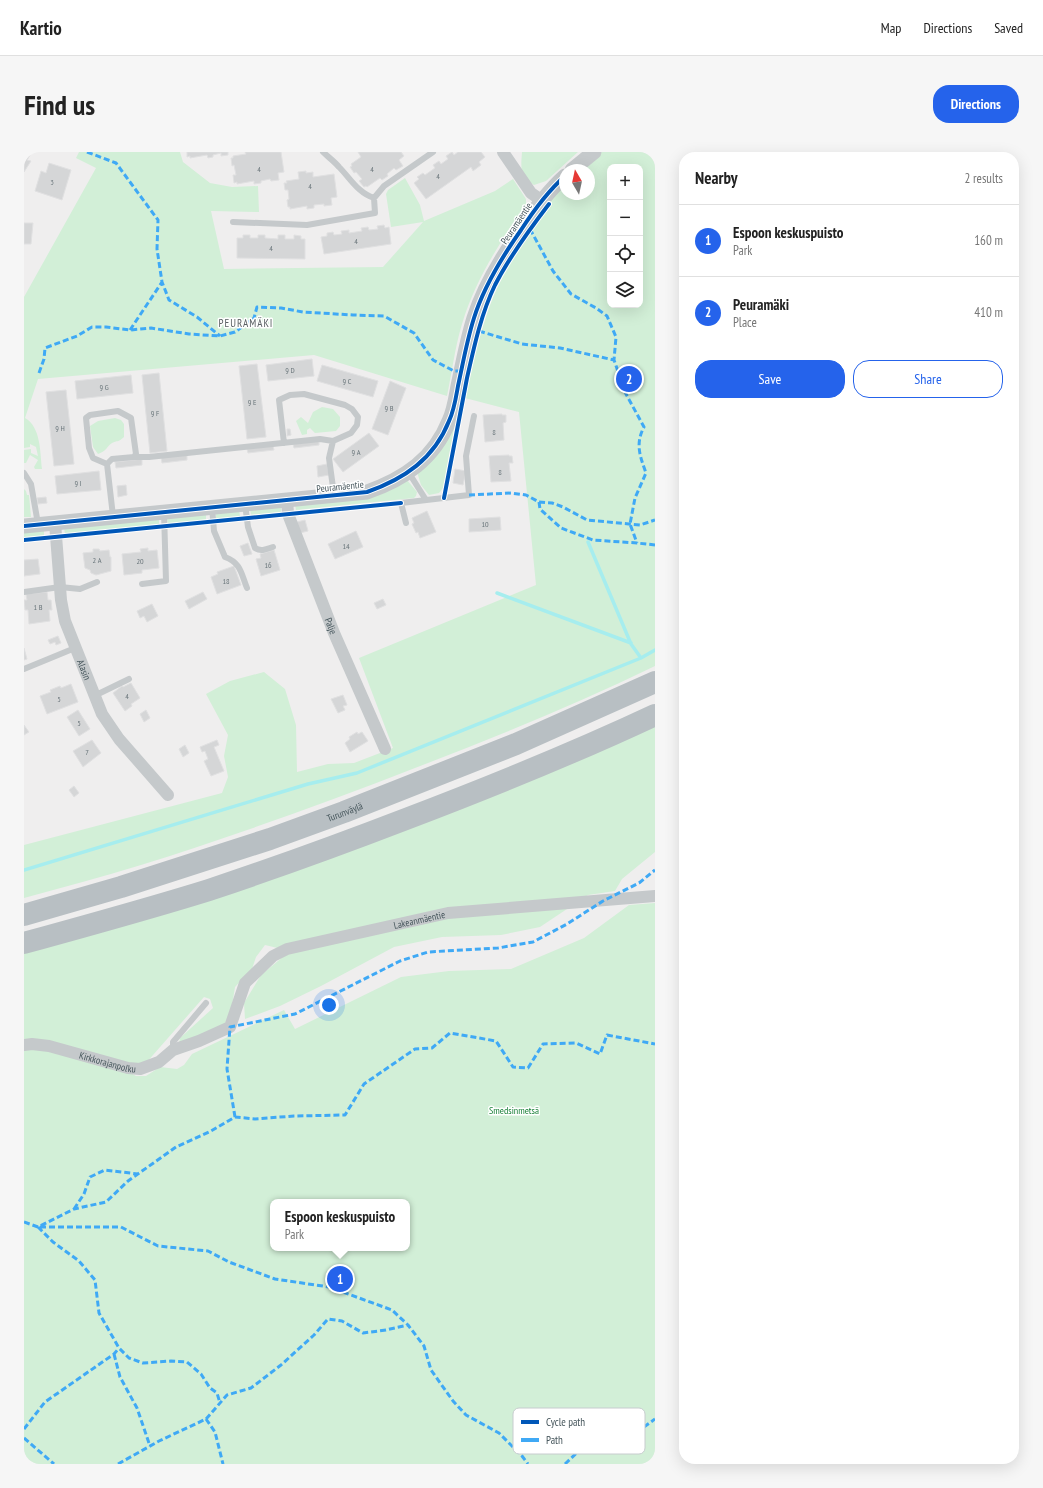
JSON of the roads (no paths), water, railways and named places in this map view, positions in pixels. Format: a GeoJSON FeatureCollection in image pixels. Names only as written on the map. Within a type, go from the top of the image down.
{"type":"FeatureCollection","features":[{"type":"Feature","properties":{"kind":"highway","name":"Turunväylä"},"geometry":{"type":"LineString","coordinates":[[24,915],[121,887],[270,839],[344,812],[516,744],[655,682]]}},
{"type":"Feature","properties":{"kind":"highway"},"geometry":{"type":"LineString","coordinates":[[24,943],[148,909],[285,864],[438,807],[505,780],[655,715]]}},
{"type":"Feature","properties":{"kind":"street"},"geometry":{"type":"LineString","coordinates":[[503,152],[531,193],[541,200]]}},
{"type":"Feature","properties":{"kind":"street"},"geometry":{"type":"LineString","coordinates":[[579,164],[594,152]]}},
{"type":"Feature","properties":{"kind":"street","name":"Peuramäentie"},"geometry":{"type":"LineString","coordinates":[[31,525],[367,492],[385,485],[409,472],[428,456],[440,440],[450,421],[474,317],[488,283],[505,254],[541,200],[559,182]]}},
{"type":"Feature","properties":{"kind":"street","name":"Palje"},"geometry":{"type":"LineString","coordinates":[[287,499],[288,514],[334,633],[385,749]]}},
{"type":"Feature","properties":{"kind":"street","name":"Alasin"},"geometry":{"type":"LineString","coordinates":[[55,523],[64,622],[94,696],[102,714],[119,739],[168,795]]}},
{"type":"Feature","properties":{"kind":"street","name":"Lakeanmäentie"},"geometry":{"type":"LineString","coordinates":[[230,1027],[245,983],[273,956],[287,949],[448,913],[655,896]]}},
{"type":"Feature","properties":{"kind":"street","name":"Kirkkorajanpolku"},"geometry":{"type":"LineString","coordinates":[[24,1046],[32,1044],[50,1046],[128,1068],[140,1069],[159,1062],[173,1050],[199,1041],[230,1027]]}},
{"type":"Feature","properties":{"kind":"lane"},"geometry":{"type":"LineString","coordinates":[[323,152],[339,167],[359,190],[374,198]]}},
{"type":"Feature","properties":{"kind":"lane"},"geometry":{"type":"LineString","coordinates":[[233,222],[307,225],[374,214],[374,198],[384,186],[433,152]]}},
{"type":"Feature","properties":{"kind":"lane"},"geometry":{"type":"LineString","coordinates":[[107,464],[112,459],[149,457],[284,443],[320,439],[332,441],[351,433],[358,424],[358,417],[352,408],[345,405],[304,394],[290,395],[278,400],[284,443]]}},
{"type":"Feature","properties":{"kind":"lane"},"geometry":{"type":"LineString","coordinates":[[107,464],[93,458],[89,448],[86,418],[90,415],[118,411],[131,418],[136,454],[134,457]]}},
{"type":"Feature","properties":{"kind":"lane"},"geometry":{"type":"LineString","coordinates":[[406,523],[401,504],[469,495],[466,456],[474,416]]}},
{"type":"Feature","properties":{"kind":"lane"},"geometry":{"type":"LineString","coordinates":[[332,441],[329,458],[334,495]]}},
{"type":"Feature","properties":{"kind":"lane"},"geometry":{"type":"LineString","coordinates":[[107,464],[113,516]]}},
{"type":"Feature","properties":{"kind":"lane"},"geometry":{"type":"LineString","coordinates":[[409,472],[426,500]]}},
{"type":"Feature","properties":{"kind":"lane"},"geometry":{"type":"LineString","coordinates":[[24,473],[31,484],[31,525]]}},
{"type":"Feature","properties":{"kind":"lane"},"geometry":{"type":"LineString","coordinates":[[245,504],[248,527],[255,548],[262,550],[273,547]]}},
{"type":"Feature","properties":{"kind":"lane"},"geometry":{"type":"LineString","coordinates":[[212,507],[214,531],[225,557],[236,562],[240,567],[246,588]]}},
{"type":"Feature","properties":{"kind":"lane"},"geometry":{"type":"LineString","coordinates":[[142,584],[166,580],[164,512]]}},
{"type":"Feature","properties":{"kind":"lane"},"geometry":{"type":"LineString","coordinates":[[24,592],[60,588],[80,589],[97,582]]}},
{"type":"Feature","properties":{"kind":"lane"},"geometry":{"type":"LineString","coordinates":[[24,669],[75,648]]}},
{"type":"Feature","properties":{"kind":"lane"},"geometry":{"type":"LineString","coordinates":[[94,696],[130,679]]}},
{"type":"Feature","properties":{"kind":"lane"},"geometry":{"type":"LineString","coordinates":[[173,1050],[173,1042],[206,1003]]}},
{"type":"Feature","properties":{"kind":"waterway"},"geometry":{"type":"LineString","coordinates":[[588,542],[631,644],[641,658],[655,650]]}},
{"type":"Feature","properties":{"kind":"waterway"},"geometry":{"type":"LineString","coordinates":[[497,593],[631,643]]}},
{"type":"Feature","properties":{"kind":"waterway"},"geometry":{"type":"LineString","coordinates":[[24,870],[308,784],[357,773],[641,658]]}},
{"type":"Feature","properties":{"kind":"place","name":"Peuramäki"},"geometry":{"type":"Point","coordinates":[629,379]}},
{"type":"Feature","properties":{"kind":"place","name":"Espoon keskuspuisto"},"geometry":{"type":"Point","coordinates":[340,1279]}},
{"type":"Feature","properties":{"kind":"district","name":"PEURAMÄKI"},"geometry":{"type":"Point","coordinates":[246,323]}},
{"type":"Feature","properties":{"kind":"park label","name":"Smedsinmetsä"},"geometry":{"type":"Point","coordinates":[514,1110]}}]}
